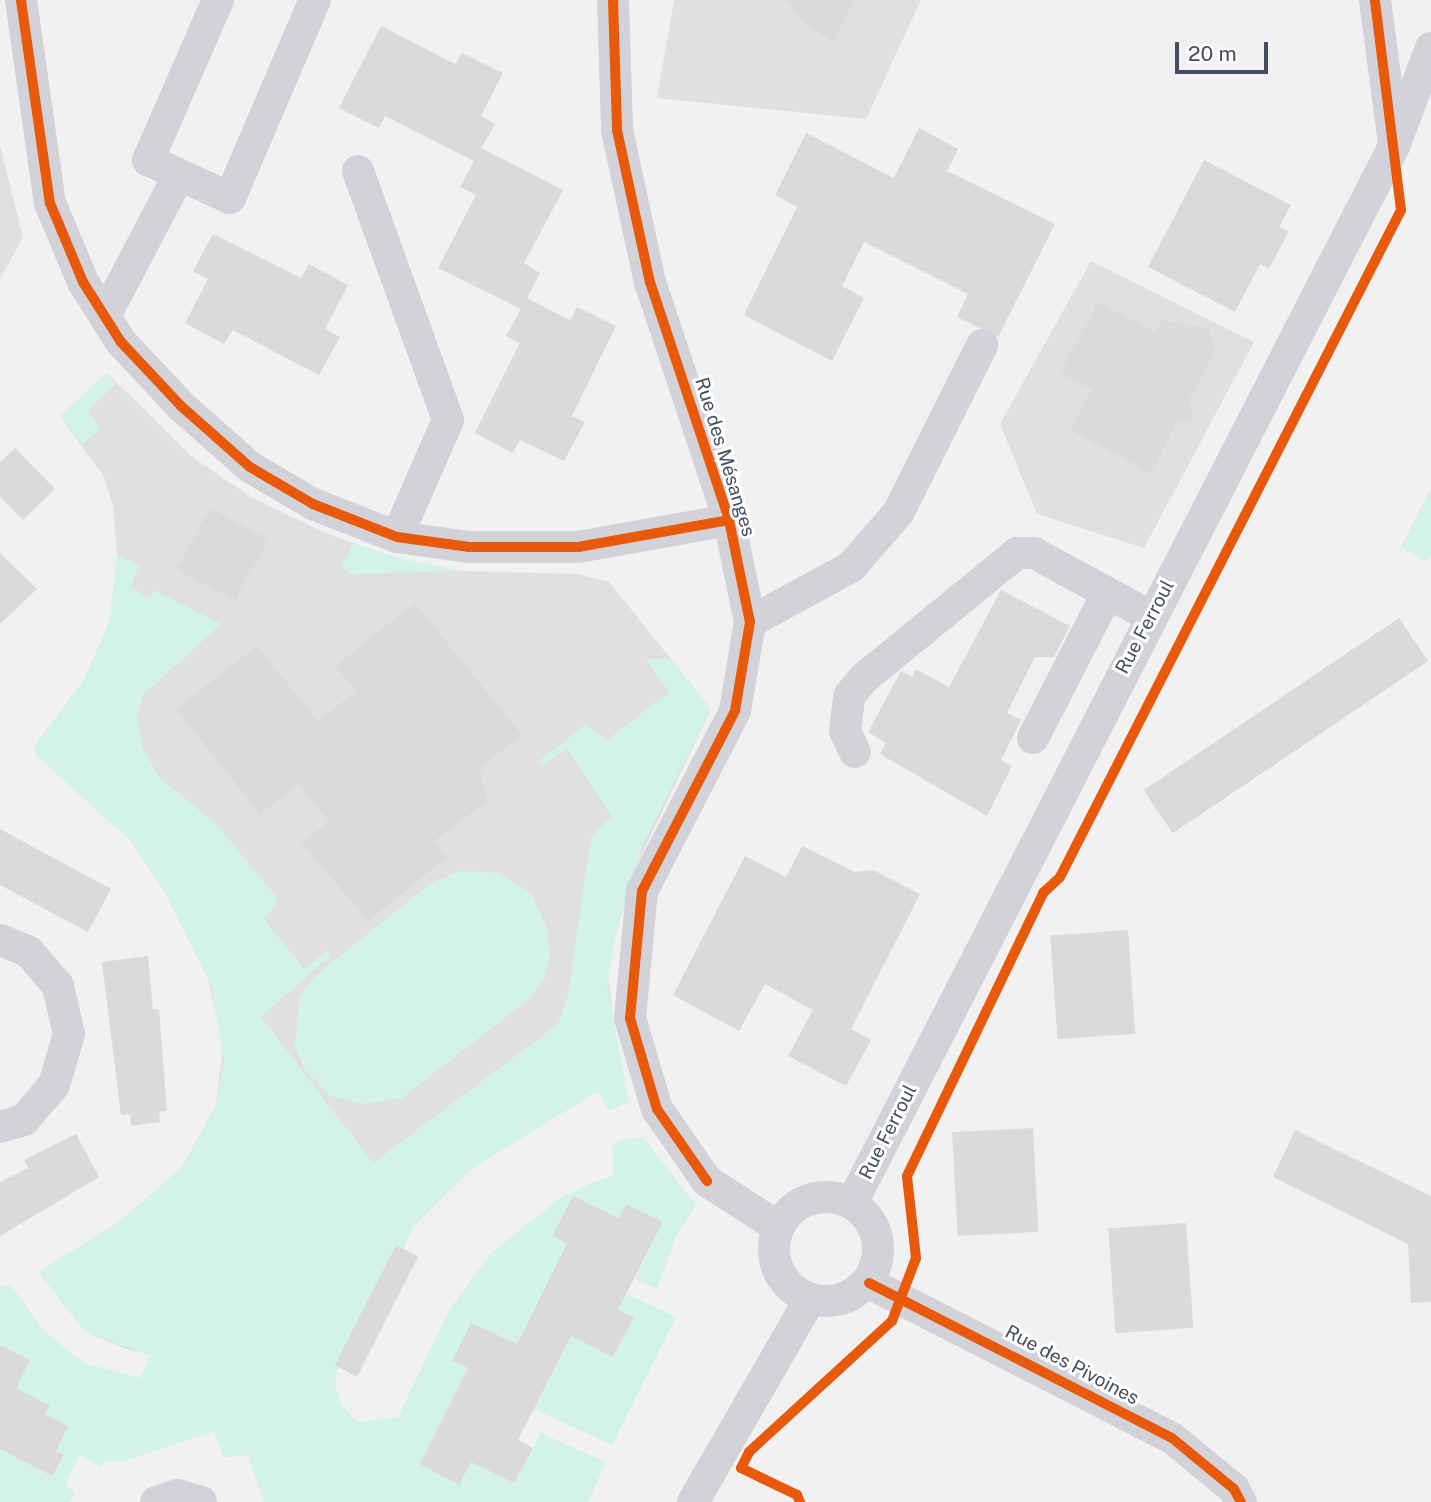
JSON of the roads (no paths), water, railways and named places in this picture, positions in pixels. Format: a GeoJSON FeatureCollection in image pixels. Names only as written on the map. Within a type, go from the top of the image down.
{"type":"FeatureCollection","features":[{"type":"Feature","properties":{"kind":"street"},"geometry":{"type":"LineString","coordinates":[[21,0],[50,203],[83,282],[104,316],[181,407],[250,467],[313,504],[397,537],[469,547],[578,547],[729,520]]}},
{"type":"Feature","properties":{"kind":"street"},"geometry":{"type":"LineString","coordinates":[[218,0],[148,160],[230,198],[315,0]]}},
{"type":"Feature","properties":{"kind":"street","name":"Rue des Mésanges"},"geometry":{"type":"LineString","coordinates":[[613,0],[617,130],[650,282],[729,520],[750,622],[735,711],[642,891],[630,1018],[657,1109],[707,1181],[778,1227]]}},
{"type":"Feature","properties":{"kind":"street"},"geometry":{"type":"LineString","coordinates":[[1375,0],[1394,146]]}},
{"type":"Feature","properties":{"kind":"street","name":"Rue Ferroul"},"geometry":{"type":"LineString","coordinates":[[852,1203],[1150,616],[1394,146],[1431,48]]}},
{"type":"Feature","properties":{"kind":"street"},"geometry":{"type":"LineString","coordinates":[[358,170],[448,420],[397,537]]}},
{"type":"Feature","properties":{"kind":"street"},"geometry":{"type":"LineString","coordinates":[[104,316],[179,175]]}},
{"type":"Feature","properties":{"kind":"street"},"geometry":{"type":"LineString","coordinates":[[750,622],[851,567],[898,513],[982,345]]}},
{"type":"Feature","properties":{"kind":"street"},"geometry":{"type":"LineString","coordinates":[[855,752],[845,731],[845,713],[856,687],[1017,553],[1034,553],[1150,616]]}},
{"type":"Feature","properties":{"kind":"street"},"geometry":{"type":"LineString","coordinates":[[1033,738],[1107,594]]}},
{"type":"Feature","properties":{"kind":"street"},"geometry":{"type":"LineString","coordinates":[[0,940],[29,952],[58,986],[69,1034],[54,1085],[24,1120],[0,1127]]}},
{"type":"Feature","properties":{"kind":"street"},"geometry":{"type":"LineString","coordinates":[[818,1197],[852,1203],[876,1232],[878,1250],[869,1283],[834,1301],[810,1299],[785,1282],[776,1266],[778,1227],[800,1203],[818,1197]]}},
{"type":"Feature","properties":{"kind":"street","name":"Rue des Pivoines"},"geometry":{"type":"LineString","coordinates":[[869,1283],[1172,1438],[1234,1489],[1241,1502]]}},
{"type":"Feature","properties":{"kind":"street"},"geometry":{"type":"LineString","coordinates":[[693,1502],[810,1299]]}},
{"type":"Feature","properties":{"kind":"street"},"geometry":{"type":"LineString","coordinates":[[156,1502],[177,1495],[201,1502]]}}]}
